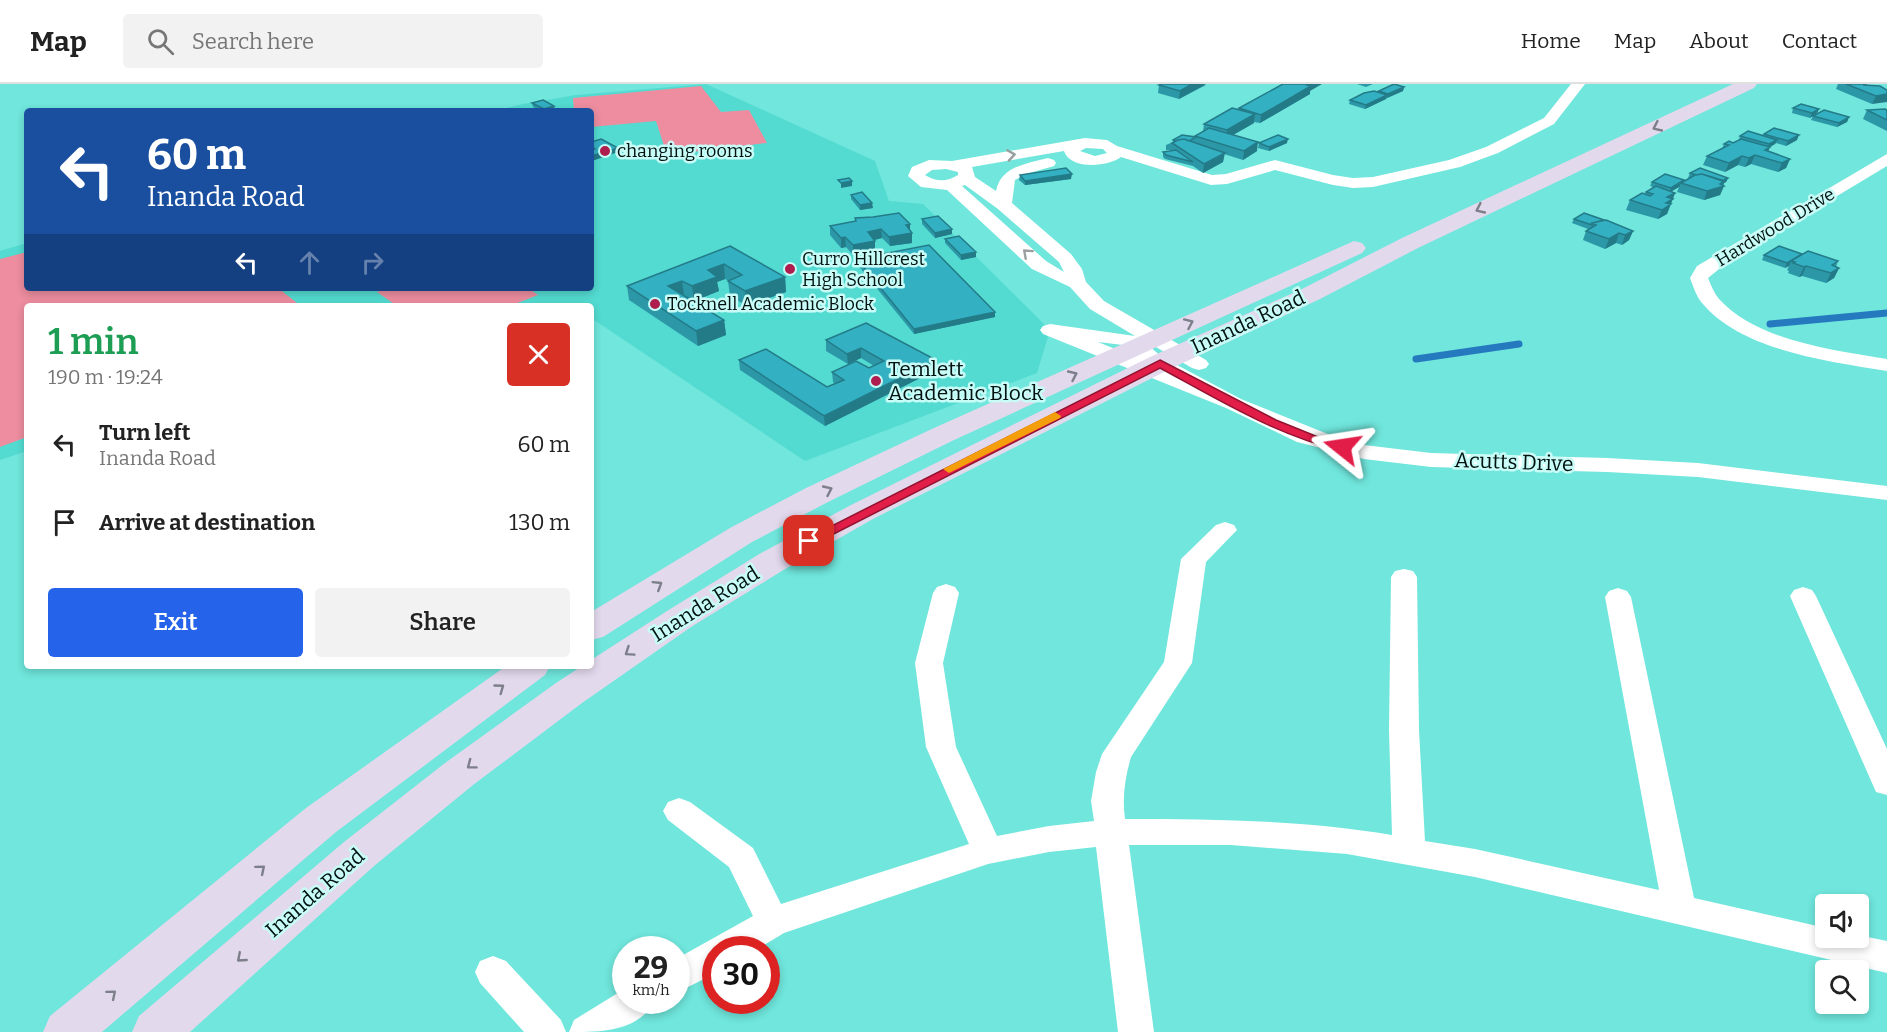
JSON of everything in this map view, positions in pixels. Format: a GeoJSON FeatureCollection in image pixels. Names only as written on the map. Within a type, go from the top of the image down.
{"type":"FeatureCollection","features":[{"type":"Feature","properties":{"kind":"main road","name":"Inanda Road"},"geometry":{"type":"LineString","coordinates":[[156,1032],[359,854],[450,781],[569,693],[679,619],[773,561],[1147,355],[1713,84]]}},
{"type":"Feature","properties":{"kind":"main road","name":"Inanda Road"},"geometry":{"type":"LineString","coordinates":[[594,626],[741,535],[817,495],[1147,355],[1311,294],[1410,243],[1748,84]]}},
{"type":"Feature","properties":{"kind":"main road"},"geometry":{"type":"LineString","coordinates":[[67,1032],[321,820],[528,669]]}},
{"type":"Feature","properties":{"kind":"street"},"geometry":{"type":"LineString","coordinates":[[1054,161],[961,180],[924,182],[915,177],[915,173],[929,165],[954,165],[1077,150],[1097,160],[1113,154],[1194,186],[1212,189],[1234,188],[1256,181],[1266,174],[1269,167],[1275,165],[1353,183],[1373,182],[1454,164],[1492,150],[1549,121],[1578,84]]}},
{"type":"Feature","properties":{"kind":"street"},"geometry":{"type":"LineString","coordinates":[[1004,205],[1003,183],[1007,178],[1019,171],[1054,161],[1077,150]]}},
{"type":"Feature","properties":{"kind":"street","name":"Hardwood Drive"},"geometry":{"type":"LineString","coordinates":[[1887,159],[1724,257],[1704,270],[1699,279],[1705,298],[1721,313],[1760,334],[1832,356],[1887,365]]}},
{"type":"Feature","properties":{"kind":"street"},"geometry":{"type":"LineString","coordinates":[[954,165],[965,169],[961,180]]}},
{"type":"Feature","properties":{"kind":"street"},"geometry":{"type":"LineString","coordinates":[[961,180],[1004,205],[1065,258],[1073,269],[1077,283],[1097,305],[1342,447]]}},
{"type":"Feature","properties":{"kind":"street"},"geometry":{"type":"LineString","coordinates":[[961,180],[1040,265],[1053,274],[1077,283]]}},
{"type":"Feature","properties":{"kind":"street","name":"Acutts Drive"},"geometry":{"type":"LineString","coordinates":[[1342,447],[1050,330],[1129,340],[1147,355],[1271,423],[1319,442],[1342,447],[1371,453],[1430,460],[1671,468],[1774,478],[1887,493]]}},
{"type":"Feature","properties":{"kind":"street"},"geometry":{"type":"LineString","coordinates":[[1136,1032],[1107,801],[1114,762],[1178,663],[1194,559],[1225,530]]}},
{"type":"Feature","properties":{"kind":"street"},"geometry":{"type":"LineString","coordinates":[[1404,577],[1404,730],[1409,851]]}},
{"type":"Feature","properties":{"kind":"street"},"geometry":{"type":"LineString","coordinates":[[946,593],[929,663],[940,747],[988,851]]}},
{"type":"Feature","properties":{"kind":"street"},"geometry":{"type":"LineString","coordinates":[[1803,596],[1887,783]]}},
{"type":"Feature","properties":{"kind":"street"},"geometry":{"type":"LineString","coordinates":[[1618,597],[1679,909]]}},
{"type":"Feature","properties":{"kind":"street"},"geometry":{"type":"LineString","coordinates":[[679,811],[741,858],[773,922]]}},
{"type":"Feature","properties":{"kind":"street"},"geometry":{"type":"LineString","coordinates":[[748,936],[773,922],[988,851],[1049,839],[1111,831],[1267,834],[1347,841],[1409,851],[1679,909],[1887,957]]}},
{"type":"Feature","properties":{"kind":"street"},"geometry":{"type":"LineString","coordinates":[[493,972],[548,1032]]}},
{"type":"Feature","properties":{"kind":"street"},"geometry":{"type":"LineString","coordinates":[[587,1032],[616,1014]]}},
{"type":"Feature","properties":{"kind":"shaded area","name":"Curro Hillcrest High School"},"geometry":{"type":"Polygon","coordinates":[[[706,84],[875,161],[889,201],[923,204],[1050,330],[1037,373],[805,461],[594,320],[594,303],[24,303],[24,452],[0,460],[0,251],[24,244],[24,291],[594,291],[594,108],[507,108],[576,95],[706,84]]]}},
{"type":"Feature","properties":{"kind":"shaded area"},"geometry":{"type":"Polygon","coordinates":[[[701,86],[721,112],[749,110],[767,143],[667,155],[656,121],[594,127],[594,108],[574,108],[573,98],[701,86]]]}},
{"type":"Feature","properties":{"kind":"shaded area"},"geometry":{"type":"Polygon","coordinates":[[[24,253],[24,291],[282,291],[297,303],[24,303],[24,438],[0,447],[0,259],[24,253]]]}},
{"type":"Feature","properties":{"kind":"shaded area"},"geometry":{"type":"Polygon","coordinates":[[[532,291],[538,295],[518,303],[393,303],[377,292],[532,291]]]}},
{"type":"Feature","properties":{"kind":"building"},"geometry":{"type":"Polygon","coordinates":[[[1192,84],[1180,91],[1159,85],[1192,84]]]}},
{"type":"Feature","properties":{"kind":"building"},"geometry":{"type":"Polygon","coordinates":[[[1283,84],[1309,84],[1307,85],[1311,86],[1261,115],[1239,108],[1283,84]]]}},
{"type":"Feature","properties":{"kind":"building"},"geometry":{"type":"Polygon","coordinates":[[[1394,84],[1404,87],[1388,94],[1379,91],[1394,84]]]}},
{"type":"Feature","properties":{"kind":"building"},"geometry":{"type":"Polygon","coordinates":[[[1846,84],[1880,86],[1887,90],[1887,94],[1876,96],[1846,84]]]}},
{"type":"Feature","properties":{"kind":"building"},"geometry":{"type":"Polygon","coordinates":[[[1374,91],[1387,95],[1366,105],[1350,100],[1364,93],[1374,91]]]}},
{"type":"Feature","properties":{"kind":"building"},"geometry":{"type":"Polygon","coordinates":[[[543,100],[554,106],[542,108],[532,103],[543,100]]]}},
{"type":"Feature","properties":{"kind":"building"},"geometry":{"type":"Polygon","coordinates":[[[1801,104],[1819,109],[1812,113],[1793,108],[1801,104]]]}},
{"type":"Feature","properties":{"kind":"building"},"geometry":{"type":"Polygon","coordinates":[[[1232,108],[1255,114],[1227,130],[1204,124],[1232,108]]]}},
{"type":"Feature","properties":{"kind":"building"},"geometry":{"type":"Polygon","coordinates":[[[1885,109],[1887,120],[1867,110],[1885,109]]]}},
{"type":"Feature","properties":{"kind":"building"},"geometry":{"type":"Polygon","coordinates":[[[1824,110],[1849,117],[1839,123],[1813,116],[1824,110]]]}},
{"type":"Feature","properties":{"kind":"building"},"geometry":{"type":"Polygon","coordinates":[[[1209,128],[1258,142],[1244,151],[1195,136],[1209,128]]]}},
{"type":"Feature","properties":{"kind":"building"},"geometry":{"type":"Polygon","coordinates":[[[1774,128],[1799,135],[1788,141],[1764,134],[1774,128]]]}},
{"type":"Feature","properties":{"kind":"building"},"geometry":{"type":"Polygon","coordinates":[[[1748,131],[1777,140],[1769,144],[1740,136],[1748,131]]]}},
{"type":"Feature","properties":{"kind":"building"},"geometry":{"type":"Polygon","coordinates":[[[1182,135],[1196,137],[1189,141],[1173,140],[1182,135]]]}},
{"type":"Feature","properties":{"kind":"building"},"geometry":{"type":"Polygon","coordinates":[[[1278,135],[1288,139],[1269,147],[1259,143],[1278,135]]]}},
{"type":"Feature","properties":{"kind":"building"},"geometry":{"type":"Polygon","coordinates":[[[601,139],[618,148],[594,155],[594,141],[601,139]]]}},
{"type":"Feature","properties":{"kind":"building"},"geometry":{"type":"Polygon","coordinates":[[[1184,139],[1225,153],[1204,164],[1172,143],[1184,139]]]}},
{"type":"Feature","properties":{"kind":"building"},"geometry":{"type":"Polygon","coordinates":[[[1741,139],[1770,147],[1765,150],[1790,159],[1782,163],[1755,155],[1749,158],[1742,156],[1729,163],[1707,156],[1729,145],[1724,144],[1729,141],[1733,143],[1741,139]]]}},
{"type":"Feature","properties":{"kind":"building"},"geometry":{"type":"Polygon","coordinates":[[[1176,150],[1193,162],[1166,155],[1163,152],[1176,150]]]}},
{"type":"Feature","properties":{"kind":"building"},"geometry":{"type":"Polygon","coordinates":[[[1066,168],[1072,174],[1025,181],[1020,175],[1066,168]]]}},
{"type":"Feature","properties":{"kind":"building"},"geometry":{"type":"Polygon","coordinates":[[[1700,168],[1728,178],[1722,181],[1702,174],[1690,173],[1700,168]]]}},
{"type":"Feature","properties":{"kind":"building"},"geometry":{"type":"Polygon","coordinates":[[[1665,174],[1684,180],[1671,188],[1652,182],[1665,174]]]}},
{"type":"Feature","properties":{"kind":"building"},"geometry":{"type":"Polygon","coordinates":[[[1702,174],[1725,181],[1720,184],[1724,186],[1707,191],[1681,183],[1695,175],[1702,174]]]}},
{"type":"Feature","properties":{"kind":"building"},"geometry":{"type":"Polygon","coordinates":[[[849,178],[852,181],[841,183],[838,180],[849,178]]]}},
{"type":"Feature","properties":{"kind":"building"},"geometry":{"type":"Polygon","coordinates":[[[1656,186],[1675,193],[1667,197],[1673,199],[1666,203],[1671,204],[1662,210],[1630,200],[1642,193],[1650,196],[1653,194],[1646,192],[1656,186]]]}},
{"type":"Feature","properties":{"kind":"building"},"geometry":{"type":"Polygon","coordinates":[[[862,192],[872,203],[860,205],[851,195],[862,192]]]}},
{"type":"Feature","properties":{"kind":"building"},"geometry":{"type":"Polygon","coordinates":[[[899,213],[910,224],[906,225],[912,233],[889,237],[881,229],[868,232],[875,241],[853,245],[845,237],[841,238],[830,226],[856,221],[855,218],[899,213]]]}},
{"type":"Feature","properties":{"kind":"building"},"geometry":{"type":"Polygon","coordinates":[[[1584,213],[1604,220],[1592,223],[1592,225],[1574,219],[1584,213]]]}},
{"type":"Feature","properties":{"kind":"building"},"geometry":{"type":"Polygon","coordinates":[[[938,216],[952,229],[935,233],[922,219],[938,216]]]}},
{"type":"Feature","properties":{"kind":"building"},"geometry":{"type":"Polygon","coordinates":[[[1606,220],[1633,231],[1625,235],[1619,233],[1609,239],[1586,231],[1596,225],[1592,223],[1606,220]]]}},
{"type":"Feature","properties":{"kind":"building"},"geometry":{"type":"Polygon","coordinates":[[[959,236],[976,252],[961,255],[945,239],[959,236]]]}},
{"type":"Feature","properties":{"kind":"building"},"geometry":{"type":"Polygon","coordinates":[[[929,245],[995,312],[914,329],[857,259],[929,245]]]}},
{"type":"Feature","properties":{"kind":"building"},"geometry":{"type":"Polygon","coordinates":[[[730,246],[785,277],[745,291],[728,281],[742,275],[724,264],[708,270],[717,277],[692,286],[682,281],[668,286],[724,320],[696,331],[627,286],[730,246]]]}},
{"type":"Feature","properties":{"kind":"building"},"geometry":{"type":"Polygon","coordinates":[[[1779,246],[1802,254],[1787,263],[1764,255],[1779,246]]]}},
{"type":"Feature","properties":{"kind":"building"},"geometry":{"type":"Polygon","coordinates":[[[1808,251],[1838,261],[1832,265],[1839,268],[1831,273],[1804,267],[1791,261],[1808,251]]]}},
{"type":"Feature","properties":{"kind":"building","name":"Temlett Academic Block"},"geometry":{"type":"Polygon","coordinates":[[[866,323],[936,360],[824,416],[739,360],[766,349],[827,387],[844,380],[832,372],[856,361],[869,368],[884,361],[861,348],[847,354],[826,340],[866,323]]]}},
{"type":"Feature","properties":{"kind":"waterway"},"geometry":{"type":"LineString","coordinates":[[1770,324],[1887,313]]}},
{"type":"Feature","properties":{"kind":"waterway"},"geometry":{"type":"LineString","coordinates":[[1416,359],[1519,344]]}},
{"type":"Feature","properties":{"kind":"slow traffic"},"geometry":{"type":"LineString","coordinates":[[949,469],[1055,416]]}},
{"type":"Feature","properties":{"kind":"place","name":"changing rooms"},"geometry":{"type":"Point","coordinates":[605,151]}},
{"type":"Feature","properties":{"kind":"place","name":"Curro Hillcrest High School"},"geometry":{"type":"Point","coordinates":[790,269]}},
{"type":"Feature","properties":{"kind":"place","name":"Tocknell Academic Block"},"geometry":{"type":"Point","coordinates":[655,304]}},
{"type":"Feature","properties":{"kind":"place","name":"Temlett Academic Block"},"geometry":{"type":"Point","coordinates":[876,381]}},
{"type":"Feature","properties":{"kind":"route"},"geometry":{"type":"LineString","coordinates":[[809,541],[862,512],[1160,363],[1271,423],[1319,442],[1342,447]]}}]}
